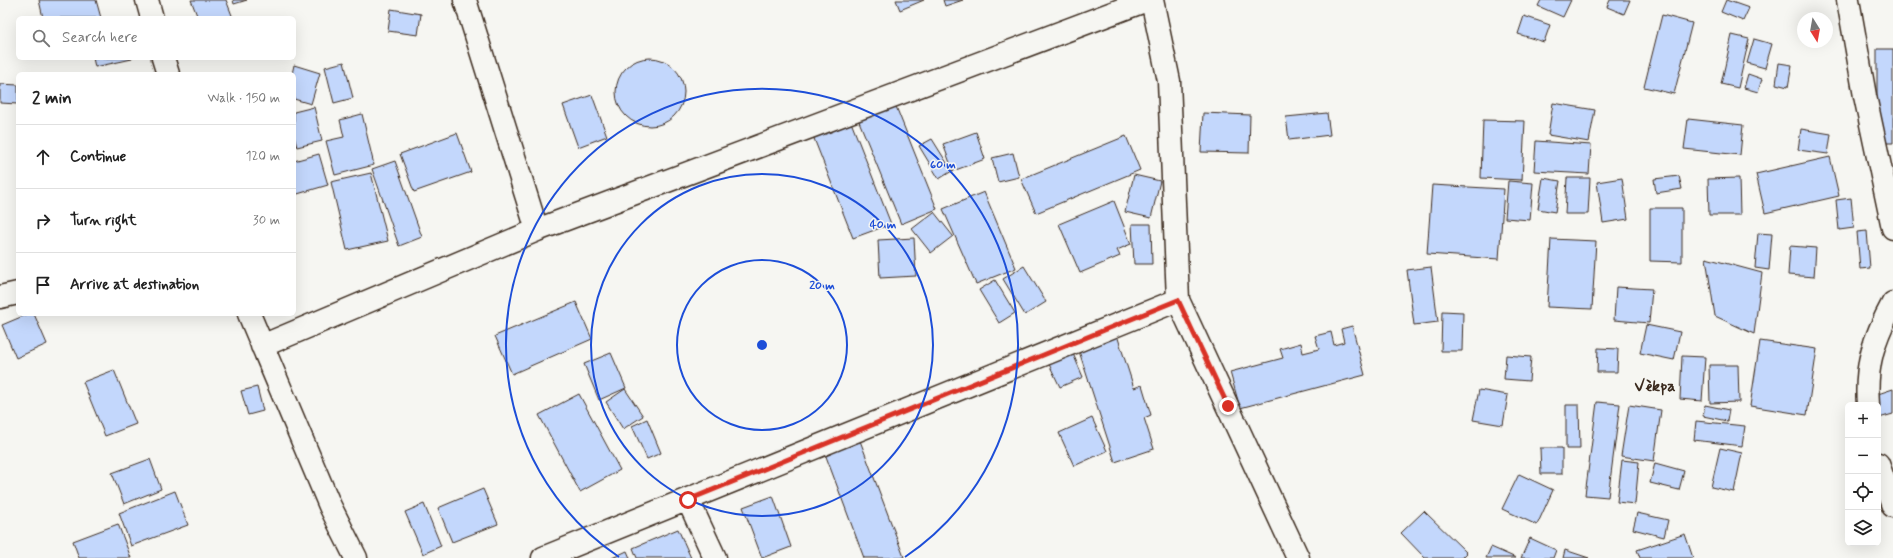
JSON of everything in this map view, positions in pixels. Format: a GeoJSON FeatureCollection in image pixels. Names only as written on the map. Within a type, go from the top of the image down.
{"type":"FeatureCollection","features":[{"type":"Feature","properties":{"kind":"street"},"geometry":{"type":"LineString","coordinates":[[147,0],[151,16]]}},
{"type":"Feature","properties":{"kind":"street"},"geometry":{"type":"LineString","coordinates":[[465,0],[537,230]]}},
{"type":"Feature","properties":{"kind":"street"},"geometry":{"type":"LineString","coordinates":[[262,346],[537,230],[1147,0]]}},
{"type":"Feature","properties":{"kind":"street"},"geometry":{"type":"LineString","coordinates":[[1152,0],[1169,81],[1178,300],[1298,558]]}},
{"type":"Feature","properties":{"kind":"street"},"geometry":{"type":"LineString","coordinates":[[1848,0],[1864,96],[1893,228]]}},
{"type":"Feature","properties":{"kind":"street"},"geometry":{"type":"LineString","coordinates":[[164,60],[167,72]]}},
{"type":"Feature","properties":{"kind":"street"},"geometry":{"type":"LineString","coordinates":[[0,297],[16,293]]}},
{"type":"Feature","properties":{"kind":"street"},"geometry":{"type":"LineString","coordinates":[[542,558],[1178,300]]}},
{"type":"Feature","properties":{"kind":"street"},"geometry":{"type":"LineString","coordinates":[[1868,402],[1869,366],[1872,352],[1882,321],[1893,303]]}},
{"type":"Feature","properties":{"kind":"street"},"geometry":{"type":"LineString","coordinates":[[250,316],[330,506],[356,558]]}},
{"type":"Feature","properties":{"kind":"street"},"geometry":{"type":"LineString","coordinates":[[1881,472],[1893,506]]}},
{"type":"Feature","properties":{"kind":"street"},"geometry":{"type":"LineString","coordinates":[[688,500],[715,558]]}},
{"type":"Feature","properties":{"kind":"building"},"geometry":{"type":"Polygon","coordinates":[[[39,0],[96,0],[100,16],[43,16],[39,0]]]}},
{"type":"Feature","properties":{"kind":"building"},"geometry":{"type":"Polygon","coordinates":[[[191,0],[226,0],[232,16],[197,16],[191,0]]]}},
{"type":"Feature","properties":{"kind":"building"},"geometry":{"type":"Polygon","coordinates":[[[233,0],[247,0],[234,4],[233,0]]]}},
{"type":"Feature","properties":{"kind":"building"},"geometry":{"type":"Polygon","coordinates":[[[896,0],[924,0],[900,10],[896,0]]]}},
{"type":"Feature","properties":{"kind":"building"},"geometry":{"type":"Polygon","coordinates":[[[943,0],[963,0],[945,6],[943,0]]]}},
{"type":"Feature","properties":{"kind":"building"},"geometry":{"type":"Polygon","coordinates":[[[1541,0],[1571,0],[1563,17],[1538,6],[1541,0]]]}},
{"type":"Feature","properties":{"kind":"building"},"geometry":{"type":"Polygon","coordinates":[[[1610,0],[1630,0],[1624,14],[1607,7],[1610,0]]]}},
{"type":"Feature","properties":{"kind":"building"},"geometry":{"type":"Polygon","coordinates":[[[1726,0],[1749,8],[1743,21],[1721,12],[1726,0]]]}},
{"type":"Feature","properties":{"kind":"building"},"geometry":{"type":"Polygon","coordinates":[[[391,9],[421,14],[418,35],[388,31],[391,9]]]}},
{"type":"Feature","properties":{"kind":"building"},"geometry":{"type":"Polygon","coordinates":[[[1662,15],[1692,23],[1674,94],[1644,87],[1662,15]]]}},
{"type":"Feature","properties":{"kind":"building"},"geometry":{"type":"Polygon","coordinates":[[[1524,16],[1550,25],[1544,42],[1518,34],[1524,16]]]}},
{"type":"Feature","properties":{"kind":"building"},"geometry":{"type":"Polygon","coordinates":[[[1732,35],[1749,39],[1738,88],[1721,84],[1732,35]]]}},
{"type":"Feature","properties":{"kind":"building"},"geometry":{"type":"Polygon","coordinates":[[[1754,39],[1772,44],[1765,68],[1747,63],[1754,39]]]}},
{"type":"Feature","properties":{"kind":"building"},"geometry":{"type":"Polygon","coordinates":[[[1877,49],[1893,49],[1893,143],[1877,143],[1877,49]]]}},
{"type":"Feature","properties":{"kind":"building"},"geometry":{"type":"Polygon","coordinates":[[[650,58],[663,61],[674,68],[681,79],[684,92],[681,105],[674,116],[663,123],[650,126],[637,123],[626,116],[619,105],[616,92],[619,79],[626,68],[637,61],[650,58]]]}},
{"type":"Feature","properties":{"kind":"building"},"geometry":{"type":"Polygon","coordinates":[[[93,60],[127,60],[95,67],[93,60]]]}},
{"type":"Feature","properties":{"kind":"building"},"geometry":{"type":"Polygon","coordinates":[[[344,62],[353,98],[334,103],[325,67],[344,62]]]}},
{"type":"Feature","properties":{"kind":"building"},"geometry":{"type":"Polygon","coordinates":[[[1779,63],[1792,65],[1788,87],[1776,84],[1779,63]]]}},
{"type":"Feature","properties":{"kind":"building"},"geometry":{"type":"Polygon","coordinates":[[[294,65],[320,73],[311,104],[296,100],[296,72],[292,72],[294,65]]]}},
{"type":"Feature","properties":{"kind":"building"},"geometry":{"type":"Polygon","coordinates":[[[1748,74],[1762,79],[1758,92],[1744,88],[1748,74]]]}},
{"type":"Feature","properties":{"kind":"building"},"geometry":{"type":"Polygon","coordinates":[[[0,84],[16,85],[16,104],[0,103],[0,84]]]}},
{"type":"Feature","properties":{"kind":"building"},"geometry":{"type":"Polygon","coordinates":[[[592,95],[607,136],[578,147],[563,105],[592,95]]]}},
{"type":"Feature","properties":{"kind":"building"},"geometry":{"type":"Polygon","coordinates":[[[893,99],[937,209],[901,224],[856,114],[893,99]]]}},
{"type":"Feature","properties":{"kind":"building"},"geometry":{"type":"Polygon","coordinates":[[[1553,103],[1595,110],[1589,142],[1548,135],[1553,103]]]}},
{"type":"Feature","properties":{"kind":"building"},"geometry":{"type":"Polygon","coordinates":[[[314,107],[322,141],[297,147],[296,112],[314,107]]]}},
{"type":"Feature","properties":{"kind":"building"},"geometry":{"type":"Polygon","coordinates":[[[1203,113],[1250,115],[1249,153],[1201,152],[1203,113]]]}},
{"type":"Feature","properties":{"kind":"building"},"geometry":{"type":"Polygon","coordinates":[[[1327,113],[1330,135],[1289,140],[1286,117],[1327,113]]]}},
{"type":"Feature","properties":{"kind":"building"},"geometry":{"type":"Polygon","coordinates":[[[362,114],[374,165],[335,175],[326,141],[344,137],[340,120],[362,114]]]}},
{"type":"Feature","properties":{"kind":"building"},"geometry":{"type":"Polygon","coordinates":[[[849,117],[891,224],[853,238],[811,131],[849,117]]]}},
{"type":"Feature","properties":{"kind":"building"},"geometry":{"type":"Polygon","coordinates":[[[1688,119],[1743,125],[1740,155],[1684,149],[1688,119]]]}},
{"type":"Feature","properties":{"kind":"building"},"geometry":{"type":"Polygon","coordinates":[[[1483,120],[1525,121],[1522,180],[1481,178],[1483,120]]]}},
{"type":"Feature","properties":{"kind":"building"},"geometry":{"type":"Polygon","coordinates":[[[1801,129],[1831,134],[1828,154],[1798,150],[1801,129]]]}},
{"type":"Feature","properties":{"kind":"building"},"geometry":{"type":"Polygon","coordinates":[[[976,132],[985,159],[953,171],[943,144],[976,132]]]}},
{"type":"Feature","properties":{"kind":"building"},"geometry":{"type":"Polygon","coordinates":[[[457,133],[471,172],[414,192],[400,154],[457,133]]]}},
{"type":"Feature","properties":{"kind":"building"},"geometry":{"type":"Polygon","coordinates":[[[1126,136],[1140,170],[1036,213],[1021,179],[1126,136]]]}},
{"type":"Feature","properties":{"kind":"building"},"geometry":{"type":"Polygon","coordinates":[[[932,139],[952,171],[939,179],[919,146],[932,139]]]}},
{"type":"Feature","properties":{"kind":"building"},"geometry":{"type":"Polygon","coordinates":[[[1536,141],[1591,145],[1589,174],[1534,171],[1536,141]]]}},
{"type":"Feature","properties":{"kind":"building"},"geometry":{"type":"Polygon","coordinates":[[[1013,153],[1019,177],[998,182],[992,158],[1013,153]]]}},
{"type":"Feature","properties":{"kind":"building"},"geometry":{"type":"Polygon","coordinates":[[[319,154],[328,185],[296,194],[296,160],[319,154]]]}},
{"type":"Feature","properties":{"kind":"building"},"geometry":{"type":"Polygon","coordinates":[[[1830,157],[1839,196],[1765,213],[1756,174],[1830,157]]]}},
{"type":"Feature","properties":{"kind":"building"},"geometry":{"type":"Polygon","coordinates":[[[395,161],[422,237],[399,246],[372,169],[395,161]]]}},
{"type":"Feature","properties":{"kind":"building"},"geometry":{"type":"Polygon","coordinates":[[[371,173],[388,241],[347,250],[331,182],[371,173]]]}},
{"type":"Feature","properties":{"kind":"building"},"geometry":{"type":"Polygon","coordinates":[[[1134,175],[1160,181],[1151,218],[1125,212],[1134,175]]]}},
{"type":"Feature","properties":{"kind":"building"},"geometry":{"type":"Polygon","coordinates":[[[1679,176],[1682,189],[1656,193],[1654,179],[1679,176]]]}},
{"type":"Feature","properties":{"kind":"building"},"geometry":{"type":"Polygon","coordinates":[[[1543,178],[1560,181],[1555,212],[1538,209],[1543,178]]]}},
{"type":"Feature","properties":{"kind":"building"},"geometry":{"type":"Polygon","coordinates":[[[1567,178],[1590,178],[1588,214],[1565,214],[1567,178]]]}},
{"type":"Feature","properties":{"kind":"building"},"geometry":{"type":"Polygon","coordinates":[[[1622,178],[1628,219],[1603,223],[1597,182],[1622,178]]]}},
{"type":"Feature","properties":{"kind":"building"},"geometry":{"type":"Polygon","coordinates":[[[1739,178],[1740,215],[1709,215],[1708,179],[1739,178]]]}},
{"type":"Feature","properties":{"kind":"building"},"geometry":{"type":"Polygon","coordinates":[[[1508,181],[1533,183],[1530,220],[1505,218],[1508,181]]]}},
{"type":"Feature","properties":{"kind":"building"},"geometry":{"type":"Polygon","coordinates":[[[1432,185],[1504,189],[1499,259],[1427,254],[1432,185]]]}},
{"type":"Feature","properties":{"kind":"building"},"geometry":{"type":"Polygon","coordinates":[[[984,192],[1016,268],[976,284],[943,209],[984,192]]]}},
{"type":"Feature","properties":{"kind":"building"},"geometry":{"type":"Polygon","coordinates":[[[1851,198],[1854,228],[1839,230],[1836,200],[1851,198]]]}},
{"type":"Feature","properties":{"kind":"building"},"geometry":{"type":"Polygon","coordinates":[[[1114,201],[1131,244],[1117,250],[1120,256],[1080,273],[1059,224],[1114,201]]]}},
{"type":"Feature","properties":{"kind":"building"},"geometry":{"type":"Polygon","coordinates":[[[1650,208],[1682,208],[1682,262],[1650,261],[1650,208]]]}},
{"type":"Feature","properties":{"kind":"building"},"geometry":{"type":"Polygon","coordinates":[[[934,212],[953,236],[931,253],[912,229],[934,212]]]}},
{"type":"Feature","properties":{"kind":"building"},"geometry":{"type":"Polygon","coordinates":[[[1132,224],[1151,224],[1152,264],[1134,264],[1132,224]]]}},
{"type":"Feature","properties":{"kind":"building"},"geometry":{"type":"Polygon","coordinates":[[[1867,231],[1870,268],[1860,269],[1857,232],[1867,231]]]}},
{"type":"Feature","properties":{"kind":"building"},"geometry":{"type":"Polygon","coordinates":[[[1758,233],[1772,234],[1769,270],[1755,268],[1758,233]]]}},
{"type":"Feature","properties":{"kind":"building"},"geometry":{"type":"Polygon","coordinates":[[[914,238],[916,276],[880,278],[878,240],[914,238]]]}},
{"type":"Feature","properties":{"kind":"building"},"geometry":{"type":"Polygon","coordinates":[[[1551,239],[1596,241],[1592,309],[1547,307],[1551,239]]]}},
{"type":"Feature","properties":{"kind":"building"},"geometry":{"type":"Polygon","coordinates":[[[1790,246],[1816,248],[1814,277],[1788,275],[1790,246]]]}},
{"type":"Feature","properties":{"kind":"building"},"geometry":{"type":"Polygon","coordinates":[[[1706,258],[1762,273],[1754,334],[1715,316],[1706,258]]]}},
{"type":"Feature","properties":{"kind":"building"},"geometry":{"type":"Polygon","coordinates":[[[1024,266],[1046,302],[1025,315],[1003,279],[1024,266]]]}},
{"type":"Feature","properties":{"kind":"building"},"geometry":{"type":"Polygon","coordinates":[[[1431,267],[1438,322],[1414,325],[1407,270],[1431,267]]]}},
{"type":"Feature","properties":{"kind":"building"},"geometry":{"type":"Polygon","coordinates":[[[995,280],[1015,313],[999,323],[979,290],[995,280]]]}},
{"type":"Feature","properties":{"kind":"building"},"geometry":{"type":"Polygon","coordinates":[[[1616,287],[1652,289],[1649,323],[1614,320],[1616,287]]]}},
{"type":"Feature","properties":{"kind":"building"},"geometry":{"type":"Polygon","coordinates":[[[576,302],[592,339],[512,374],[495,336],[576,302]]]}},
{"type":"Feature","properties":{"kind":"building"},"geometry":{"type":"Polygon","coordinates":[[[1442,311],[1463,312],[1462,351],[1441,351],[1442,311]]]}},
{"type":"Feature","properties":{"kind":"building"},"geometry":{"type":"Polygon","coordinates":[[[23,316],[35,316],[47,344],[16,358],[2,325],[23,316]]]}},
{"type":"Feature","properties":{"kind":"building"},"geometry":{"type":"Polygon","coordinates":[[[1646,325],[1680,332],[1674,360],[1640,353],[1646,325]]]}},
{"type":"Feature","properties":{"kind":"building"},"geometry":{"type":"Polygon","coordinates":[[[1352,326],[1365,375],[1240,408],[1230,372],[1283,358],[1280,349],[1301,343],[1303,353],[1319,349],[1315,336],[1331,332],[1334,345],[1344,342],[1341,329],[1352,326]]]}},
{"type":"Feature","properties":{"kind":"building"},"geometry":{"type":"Polygon","coordinates":[[[1116,332],[1134,388],[1142,385],[1151,415],[1144,418],[1154,449],[1115,462],[1077,345],[1116,332]]]}},
{"type":"Feature","properties":{"kind":"building"},"geometry":{"type":"Polygon","coordinates":[[[1760,341],[1817,349],[1807,415],[1750,406],[1760,341]]]}},
{"type":"Feature","properties":{"kind":"building"},"geometry":{"type":"Polygon","coordinates":[[[1598,348],[1618,349],[1617,372],[1597,372],[1598,348]]]}},
{"type":"Feature","properties":{"kind":"building"},"geometry":{"type":"Polygon","coordinates":[[[1071,349],[1083,377],[1060,387],[1047,360],[1071,349]]]}},
{"type":"Feature","properties":{"kind":"building"},"geometry":{"type":"Polygon","coordinates":[[[611,353],[626,388],[599,400],[584,364],[611,353]]]}},
{"type":"Feature","properties":{"kind":"building"},"geometry":{"type":"Polygon","coordinates":[[[1506,355],[1531,357],[1529,381],[1504,379],[1506,355]]]}},
{"type":"Feature","properties":{"kind":"building"},"geometry":{"type":"Polygon","coordinates":[[[1682,356],[1705,357],[1702,401],[1680,399],[1682,356]]]}},
{"type":"Feature","properties":{"kind":"building"},"geometry":{"type":"Polygon","coordinates":[[[1709,365],[1738,365],[1739,402],[1710,403],[1709,365]]]}},
{"type":"Feature","properties":{"kind":"building"},"geometry":{"type":"Polygon","coordinates":[[[114,370],[136,424],[105,436],[83,382],[114,370]]]}},
{"type":"Feature","properties":{"kind":"building"},"geometry":{"type":"Polygon","coordinates":[[[257,387],[263,411],[248,415],[241,391],[257,387]]]}},
{"type":"Feature","properties":{"kind":"building"},"geometry":{"type":"Polygon","coordinates":[[[625,389],[643,416],[623,429],[606,402],[625,389]]]}},
{"type":"Feature","properties":{"kind":"building"},"geometry":{"type":"Polygon","coordinates":[[[1893,389],[1893,414],[1881,417],[1881,402],[1876,402],[1872,396],[1893,389]]]}},
{"type":"Feature","properties":{"kind":"building"},"geometry":{"type":"Polygon","coordinates":[[[1479,390],[1508,395],[1503,425],[1473,420],[1479,390]]]}},
{"type":"Feature","properties":{"kind":"building"},"geometry":{"type":"Polygon","coordinates":[[[579,394],[620,470],[580,492],[539,415],[579,394]]]}},
{"type":"Feature","properties":{"kind":"building"},"geometry":{"type":"Polygon","coordinates":[[[1597,402],[1620,404],[1608,497],[1585,495],[1597,402]]]}},
{"type":"Feature","properties":{"kind":"building"},"geometry":{"type":"Polygon","coordinates":[[[1566,405],[1579,405],[1580,449],[1566,449],[1566,405]]]}},
{"type":"Feature","properties":{"kind":"building"},"geometry":{"type":"Polygon","coordinates":[[[1629,405],[1661,410],[1654,461],[1621,456],[1629,405]]]}},
{"type":"Feature","properties":{"kind":"building"},"geometry":{"type":"Polygon","coordinates":[[[1705,405],[1729,410],[1727,421],[1703,416],[1705,405]]]}},
{"type":"Feature","properties":{"kind":"building"},"geometry":{"type":"Polygon","coordinates":[[[1092,418],[1107,451],[1074,466],[1059,433],[1092,418]]]}},
{"type":"Feature","properties":{"kind":"building"},"geometry":{"type":"Polygon","coordinates":[[[647,419],[661,453],[647,459],[632,426],[647,419]]]}},
{"type":"Feature","properties":{"kind":"building"},"geometry":{"type":"Polygon","coordinates":[[[1696,421],[1745,426],[1742,446],[1694,440],[1696,421]]]}},
{"type":"Feature","properties":{"kind":"building"},"geometry":{"type":"Polygon","coordinates":[[[859,438],[904,557],[864,558],[824,451],[859,438]]]}},
{"type":"Feature","properties":{"kind":"building"},"geometry":{"type":"Polygon","coordinates":[[[1540,448],[1562,448],[1562,474],[1541,474],[1540,448]]]}},
{"type":"Feature","properties":{"kind":"building"},"geometry":{"type":"Polygon","coordinates":[[[1720,448],[1742,453],[1734,492],[1711,487],[1720,448]]]}},
{"type":"Feature","properties":{"kind":"building"},"geometry":{"type":"Polygon","coordinates":[[[150,459],[161,489],[124,504],[112,473],[150,459]]]}},
{"type":"Feature","properties":{"kind":"building"},"geometry":{"type":"Polygon","coordinates":[[[1622,460],[1639,462],[1635,504],[1617,502],[1622,460]]]}},
{"type":"Feature","properties":{"kind":"building"},"geometry":{"type":"Polygon","coordinates":[[[1655,463],[1684,471],[1679,490],[1650,483],[1655,463]]]}},
{"type":"Feature","properties":{"kind":"building"},"geometry":{"type":"Polygon","coordinates":[[[1519,474],[1553,490],[1537,525],[1502,509],[1519,474]]]}},
{"type":"Feature","properties":{"kind":"building"},"geometry":{"type":"Polygon","coordinates":[[[483,489],[498,524],[452,542],[438,508],[483,489]]]}},
{"type":"Feature","properties":{"kind":"building"},"geometry":{"type":"Polygon","coordinates":[[[175,491],[188,525],[131,546],[119,513],[175,491]]]}},
{"type":"Feature","properties":{"kind":"building"},"geometry":{"type":"Polygon","coordinates":[[[773,496],[791,547],[762,558],[743,507],[773,496]]]}},
{"type":"Feature","properties":{"kind":"building"},"geometry":{"type":"Polygon","coordinates":[[[424,504],[441,546],[423,554],[405,512],[424,504]]]}},
{"type":"Feature","properties":{"kind":"building"},"geometry":{"type":"Polygon","coordinates":[[[1424,511],[1467,553],[1462,558],[1425,558],[1401,533],[1424,511]]]}},
{"type":"Feature","properties":{"kind":"building"},"geometry":{"type":"Polygon","coordinates":[[[1637,513],[1668,520],[1664,537],[1633,529],[1637,513]]]}},
{"type":"Feature","properties":{"kind":"building"},"geometry":{"type":"Polygon","coordinates":[[[118,524],[131,558],[79,558],[73,541],[118,524]]]}},
{"type":"Feature","properties":{"kind":"building"},"geometry":{"type":"Polygon","coordinates":[[[678,529],[691,558],[637,558],[633,548],[678,529]]]}},
{"type":"Feature","properties":{"kind":"building"},"geometry":{"type":"Polygon","coordinates":[[[1685,534],[1693,558],[1640,558],[1637,550],[1685,534]]]}},
{"type":"Feature","properties":{"kind":"building"},"geometry":{"type":"Polygon","coordinates":[[[1530,538],[1556,550],[1553,558],[1521,558],[1530,538]]]}},
{"type":"Feature","properties":{"kind":"building"},"geometry":{"type":"Polygon","coordinates":[[[1491,547],[1516,558],[1486,558],[1491,547]]]}},
{"type":"Feature","properties":{"kind":"building"},"geometry":{"type":"Polygon","coordinates":[[[1565,550],[1589,558],[1563,558],[1565,550]]]}},
{"type":"Feature","properties":{"kind":"building"},"geometry":{"type":"Polygon","coordinates":[[[627,551],[630,558],[612,558],[627,551]]]}},
{"type":"Feature","properties":{"kind":"district","name":"Vèkpa"},"geometry":{"type":"Point","coordinates":[1655,386]}},
{"type":"Feature","properties":{"kind":"route"},"geometry":{"type":"LineString","coordinates":[[688,500],[1178,300],[1228,406]]}}]}
